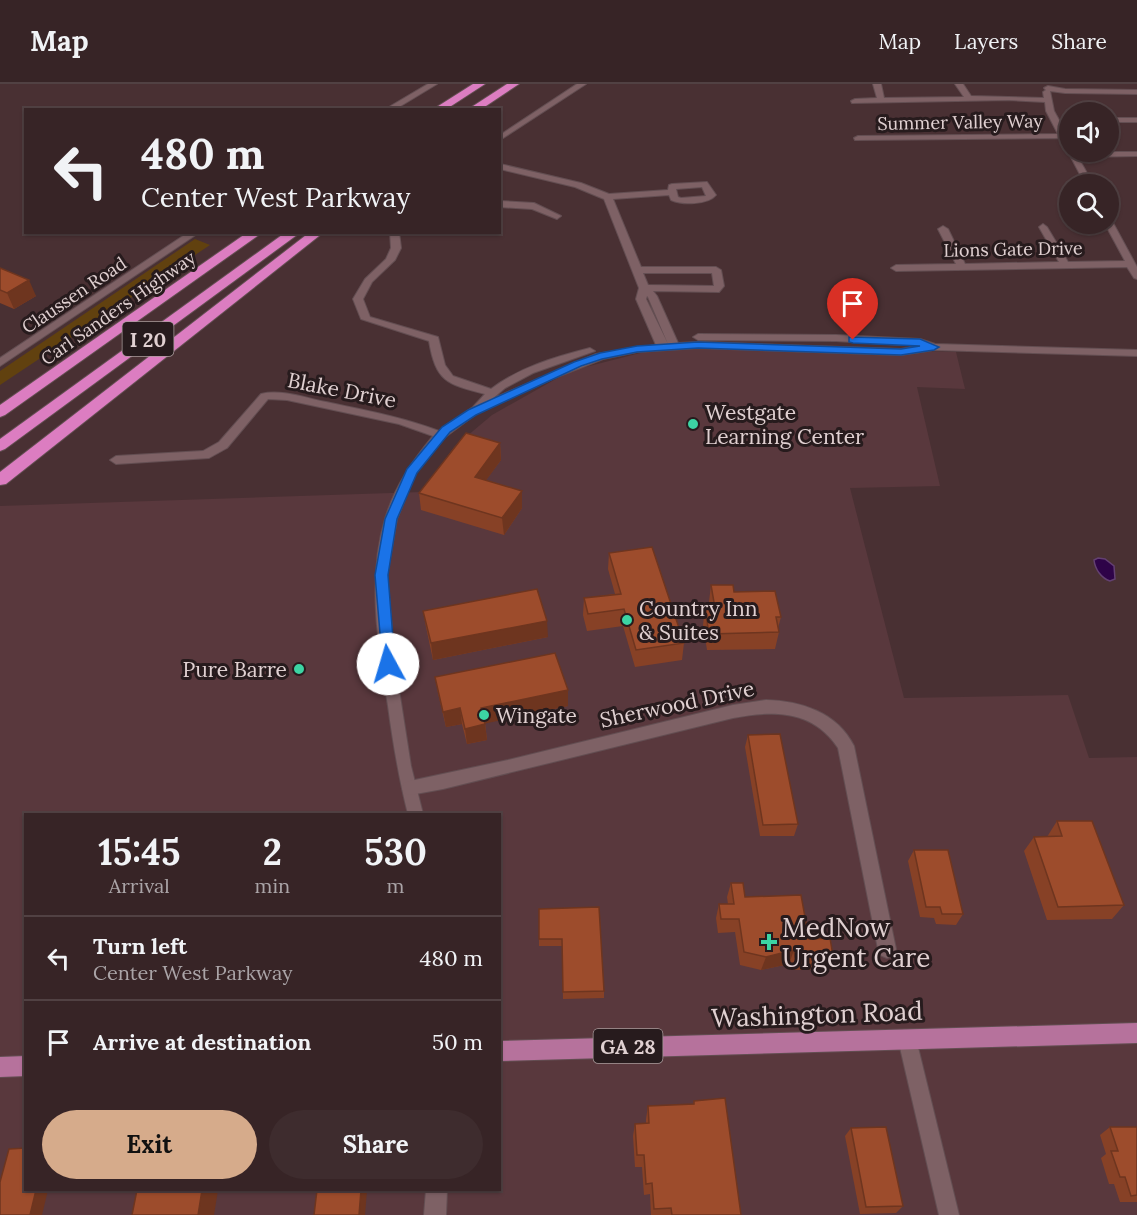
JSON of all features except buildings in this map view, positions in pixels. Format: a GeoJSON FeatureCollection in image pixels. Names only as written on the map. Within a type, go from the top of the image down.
{"type":"FeatureCollection","features":[{"type":"Feature","properties":{"kind":"highway"},"geometry":{"type":"LineString","coordinates":[[440,108],[480,84]]}},
{"type":"Feature","properties":{"kind":"highway"},"geometry":{"type":"LineString","coordinates":[[475,108],[514,84]]}},
{"type":"Feature","properties":{"kind":"highway"},"geometry":{"type":"LineString","coordinates":[[490,108],[527,84]]}},
{"type":"Feature","properties":{"kind":"highway","name":"Carl Sanders Highway"},"geometry":{"type":"LineString","coordinates":[[0,411],[254,234]]}},
{"type":"Feature","properties":{"kind":"highway","name":"Carl Sanders Highway"},"geometry":{"type":"LineString","coordinates":[[0,446],[292,234]]}},
{"type":"Feature","properties":{"kind":"highway"},"geometry":{"type":"LineString","coordinates":[[0,480],[315,234]]}},
{"type":"Feature","properties":{"kind":"main road","name":"Washington Road"},"geometry":{"type":"LineString","coordinates":[[501,1051],[1137,1033]]}},
{"type":"Feature","properties":{"kind":"main road"},"geometry":{"type":"LineString","coordinates":[[0,1067],[24,1066]]}},
{"type":"Feature","properties":{"kind":"street"},"geometry":{"type":"LineString","coordinates":[[392,108],[434,84]]}},
{"type":"Feature","properties":{"kind":"street"},"geometry":{"type":"LineString","coordinates":[[501,137],[582,84]]}},
{"type":"Feature","properties":{"kind":"street"},"geometry":{"type":"LineString","coordinates":[[877,84],[882,100]]}},
{"type":"Feature","properties":{"kind":"street"},"geometry":{"type":"LineString","coordinates":[[959,84],[969,99]]}},
{"type":"Feature","properties":{"kind":"street"},"geometry":{"type":"LineString","coordinates":[[1059,129],[1052,116],[1048,100],[1049,86],[1065,91],[1137,92]]}},
{"type":"Feature","properties":{"kind":"street"},"geometry":{"type":"LineString","coordinates":[[855,101],[1048,100]]}},
{"type":"Feature","properties":{"kind":"street"},"geometry":{"type":"LineString","coordinates":[[1052,116],[1059,117]]}},
{"type":"Feature","properties":{"kind":"street"},"geometry":{"type":"LineString","coordinates":[[1119,120],[1137,120]]}},
{"type":"Feature","properties":{"kind":"street","name":"Summer Valley Way"},"geometry":{"type":"LineString","coordinates":[[858,138],[1059,136]]}},
{"type":"Feature","properties":{"kind":"street"},"geometry":{"type":"LineString","coordinates":[[1119,153],[1137,154]]}},
{"type":"Feature","properties":{"kind":"street"},"geometry":{"type":"LineString","coordinates":[[501,167],[578,185],[608,197],[672,192]]}},
{"type":"Feature","properties":{"kind":"street"},"geometry":{"type":"LineString","coordinates":[[608,197],[644,288],[640,299],[666,343]]}},
{"type":"Feature","properties":{"kind":"street"},"geometry":{"type":"LineString","coordinates":[[501,204],[534,206],[557,216]]}},
{"type":"Feature","properties":{"kind":"street"},"geometry":{"type":"LineString","coordinates":[[1043,227],[1065,265]]}},
{"type":"Feature","properties":{"kind":"street"},"geometry":{"type":"LineString","coordinates":[[943,229],[962,267]]}},
{"type":"Feature","properties":{"kind":"street","name":"Claussen Road"},"geometry":{"type":"LineString","coordinates":[[0,363],[193,234]]}},
{"type":"Feature","properties":{"kind":"street"},"geometry":{"type":"LineString","coordinates":[[394,234],[396,248],[390,260],[368,281],[358,299],[366,319],[434,339],[437,365],[446,379],[491,392]]}},
{"type":"Feature","properties":{"kind":"street"},"geometry":{"type":"LineString","coordinates":[[1115,234],[1137,276]]}},
{"type":"Feature","properties":{"kind":"street","name":"Lions Gate Drive"},"geometry":{"type":"LineString","coordinates":[[896,268],[1130,264]]}},
{"type":"Feature","properties":{"kind":"street"},"geometry":{"type":"LineString","coordinates":[[637,270],[716,270],[719,286],[716,290],[644,288]]}},
{"type":"Feature","properties":{"kind":"street"},"geometry":{"type":"LineString","coordinates":[[415,813],[404,766],[388,664],[381,575],[384,549],[395,510],[411,471],[440,435],[472,412],[491,392],[523,374],[566,357],[623,343],[901,352],[934,347],[1137,353]]}},
{"type":"Feature","properties":{"kind":"street"},"geometry":{"type":"LineString","coordinates":[[472,412],[600,356],[666,343]]}},
{"type":"Feature","properties":{"kind":"street","name":"Blake Drive"},"geometry":{"type":"LineString","coordinates":[[116,460],[205,455],[223,445],[265,396],[287,397],[402,422],[440,435]]}},
{"type":"Feature","properties":{"kind":"street","name":"Sherwood Drive"},"geometry":{"type":"LineString","coordinates":[[410,788],[458,779],[735,712],[775,707],[798,709],[835,730],[846,746],[887,949]]}},
{"type":"Feature","properties":{"kind":"street"},"geometry":{"type":"LineString","coordinates":[[907,1039],[949,1215]]}},
{"type":"Feature","properties":{"kind":"street"},"geometry":{"type":"LineString","coordinates":[[435,1215],[436,1191]]}},
{"type":"Feature","properties":{"kind":"shaded area"},"geometry":{"type":"Polygon","coordinates":[[[195,239],[210,245],[0,385],[0,371],[195,239]]]}},
{"type":"Feature","properties":{"kind":"shaded area"},"geometry":{"type":"Polygon","coordinates":[[[706,348],[956,352],[965,389],[917,387],[940,486],[850,488],[904,698],[1068,695],[1089,758],[1137,757],[1137,1215],[0,1215],[0,506],[422,492],[454,447],[492,415],[570,371],[652,350],[706,348]]]}},
{"type":"Feature","properties":{"kind":"shaded area"},"geometry":{"type":"Polygon","coordinates":[[[1105,559],[1114,566],[1115,579],[1110,581],[1099,573],[1094,560],[1105,559]]]}},
{"type":"Feature","properties":{"kind":"place","name":"Westgate Learning Center"},"geometry":{"type":"Point","coordinates":[693,424]}},
{"type":"Feature","properties":{"kind":"place","name":"Country Inn & Suites"},"geometry":{"type":"Point","coordinates":[627,620]}},
{"type":"Feature","properties":{"kind":"place","name":"Pure Barre"},"geometry":{"type":"Point","coordinates":[299,669]}},
{"type":"Feature","properties":{"kind":"place","name":"Wingate"},"geometry":{"type":"Point","coordinates":[484,715]}},
{"type":"Feature","properties":{"kind":"place","name":"MedNow Urgent Care"},"geometry":{"type":"Point","coordinates":[769,942]}},
{"type":"Feature","properties":{"kind":"route"},"geometry":{"type":"LineString","coordinates":[[388,664],[381,575],[391,519],[411,471],[446,430],[472,412],[578,364],[600,356],[637,349],[698,345],[901,352],[934,347],[920,342],[853,340]]}}]}
